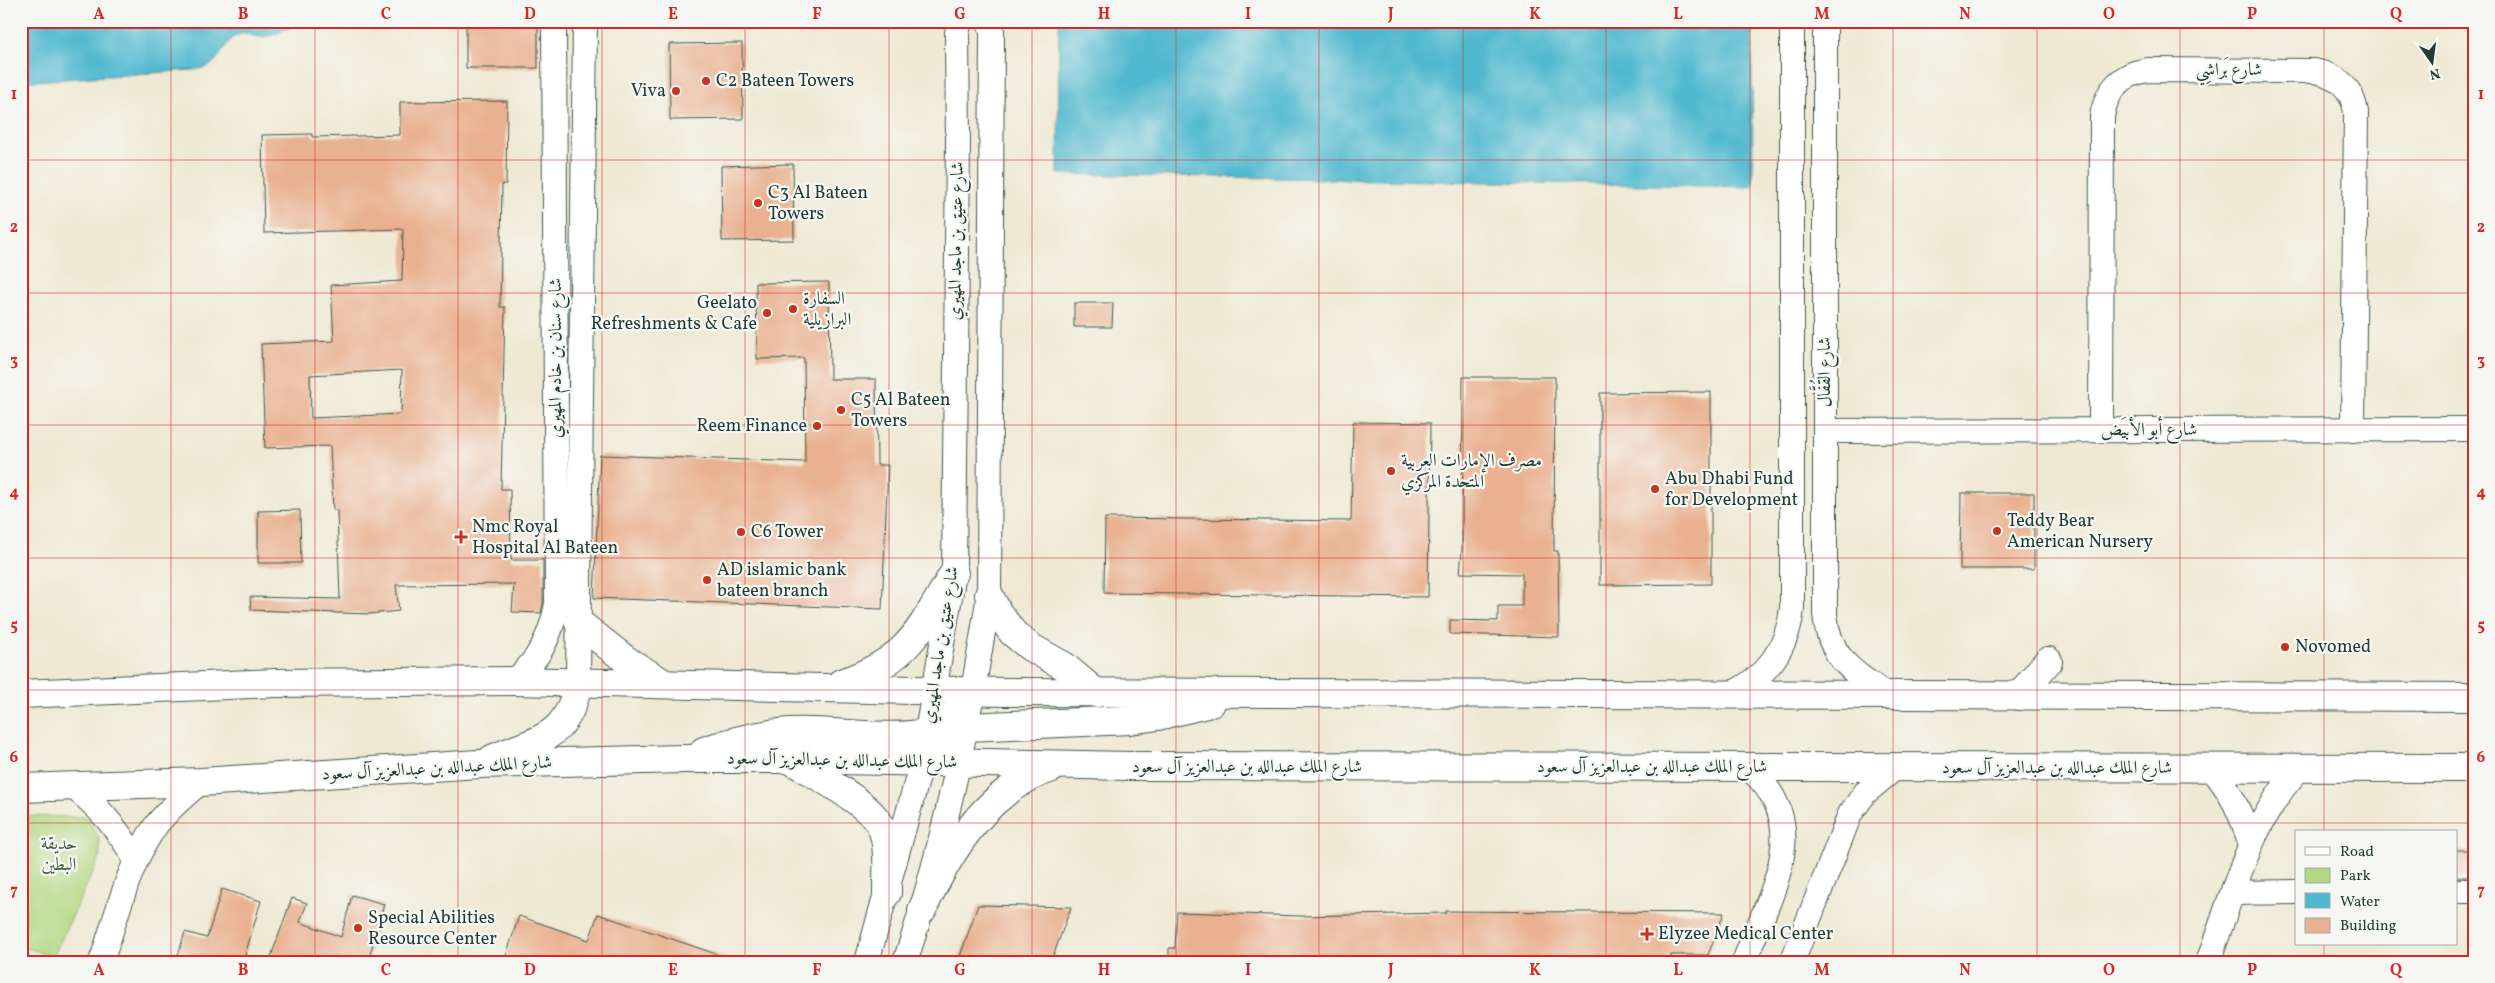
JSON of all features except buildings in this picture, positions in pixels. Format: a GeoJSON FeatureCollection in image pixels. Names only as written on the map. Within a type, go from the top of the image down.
{"type":"FeatureCollection","features":[{"type":"Feature","properties":{"kind":"main road"},"geometry":{"type":"LineString","coordinates":[[829,687],[869,673],[904,650],[921,627],[954,573]]}},
{"type":"Feature","properties":{"kind":"main road"},"geometry":{"type":"LineString","coordinates":[[989,595],[1013,633],[1030,647],[1064,666],[1096,693]]}},
{"type":"Feature","properties":{"kind":"main road"},"geometry":{"type":"LineString","coordinates":[[579,624],[626,660],[663,684]]}},
{"type":"Feature","properties":{"kind":"main road"},"geometry":{"type":"LineString","coordinates":[[2019,696],[2048,661]]}},
{"type":"Feature","properties":{"kind":"main road"},"geometry":{"type":"LineString","coordinates":[[479,764],[550,734],[558,728],[570,712],[578,682]]}},
{"type":"Feature","properties":{"kind":"main road"},"geometry":{"type":"LineString","coordinates":[[21,694],[274,683],[578,682],[1096,693],[2474,697]]}},
{"type":"Feature","properties":{"kind":"main road"},"geometry":{"type":"LineString","coordinates":[[684,759],[725,743],[769,734],[792,732],[894,735],[927,732],[941,726],[954,716],[972,691]]}},
{"type":"Feature","properties":{"kind":"main road"},"geometry":{"type":"LineString","coordinates":[[922,762],[941,741],[966,727],[1130,720],[1184,710],[1236,693]]}},
{"type":"Feature","properties":{"kind":"main road","name":"شارع الملك عبدالله بن عبدالعزيز آل سعود"},"geometry":{"type":"LineString","coordinates":[[21,788],[201,782],[479,764],[684,759],[789,759],[1067,765],[2474,768]]}},
{"type":"Feature","properties":{"kind":"main road"},"geometry":{"type":"LineString","coordinates":[[789,759],[851,798],[879,822],[886,848],[887,892]]}},
{"type":"Feature","properties":{"kind":"main road"},"geometry":{"type":"LineString","coordinates":[[922,910],[950,856],[995,801],[1022,780],[1037,772],[1067,765]]}},
{"type":"Feature","properties":{"kind":"street","name":"شارع سنان بن خادم المهيري"},"geometry":{"type":"LineString","coordinates":[[514,682],[542,650],[554,622],[557,604],[554,21]]}},
{"type":"Feature","properties":{"kind":"street","name":"شارع سنان بن خادم المهيري"},"geometry":{"type":"LineString","coordinates":[[578,682],[585,21]]}},
{"type":"Feature","properties":{"kind":"street","name":"شارع عتيق بن ماجد المهيري"},"geometry":{"type":"LineString","coordinates":[[867,962],[922,762],[936,689],[954,573],[958,142],[957,33],[960,21]]}},
{"type":"Feature","properties":{"kind":"street","name":"شارع عتيق بن ماجد المهيري"},"geometry":{"type":"LineString","coordinates":[[905,962],[922,910],[958,762],[989,595],[992,30],[988,21]]}},
{"type":"Feature","properties":{"kind":"street","name":"شارع القُفَّال"},"geometry":{"type":"LineString","coordinates":[[1730,695],[1754,681],[1776,656],[1790,623],[1792,598],[1792,21]]}},
{"type":"Feature","properties":{"kind":"street","name":"شارع القُفَّال"},"geometry":{"type":"LineString","coordinates":[[1825,21],[1825,604],[1827,633],[1835,652],[1855,673],[1887,695]]}},
{"type":"Feature","properties":{"kind":"street","name":"شارع بَراشِي"},"geometry":{"type":"LineString","coordinates":[[2101,430],[2103,107],[2112,88],[2120,80],[2139,71],[2149,70],[2314,71],[2335,77],[2350,92],[2356,112],[2353,430]]}},
{"type":"Feature","properties":{"kind":"street","name":"شارع أبو الأبيَض"},"geometry":{"type":"LineString","coordinates":[[1825,432],[2474,429]]}},
{"type":"Feature","properties":{"kind":"street"},"geometry":{"type":"LineString","coordinates":[[1792,598],[1807,608],[1825,604]]}},
{"type":"Feature","properties":{"kind":"street"},"geometry":{"type":"LineString","coordinates":[[1744,962],[1780,866],[1784,839],[1783,823],[1776,799],[1768,787],[1747,767]]}},
{"type":"Feature","properties":{"kind":"street"},"geometry":{"type":"LineString","coordinates":[[1792,962],[1850,814],[1865,793],[1896,768]]}},
{"type":"Feature","properties":{"kind":"street"},"geometry":{"type":"LineString","coordinates":[[2211,768],[2236,803],[2250,845]]}},
{"type":"Feature","properties":{"kind":"street"},"geometry":{"type":"LineString","coordinates":[[2208,962],[2250,845],[2272,803],[2300,768]]}},
{"type":"Feature","properties":{"kind":"street"},"geometry":{"type":"LineString","coordinates":[[101,962],[136,860],[156,826],[170,810],[201,782]]}},
{"type":"Feature","properties":{"kind":"street"},"geometry":{"type":"LineString","coordinates":[[73,787],[88,798],[114,825],[136,860]]}},
{"type":"Feature","properties":{"kind":"street"},"geometry":{"type":"LineString","coordinates":[[2458,891],[2474,890]]}},
{"type":"Feature","properties":{"kind":"street"},"geometry":{"type":"LineString","coordinates":[[2233,893],[2295,892]]}},
{"type":"Feature","properties":{"kind":"green space","name":"حديقة البطين"},"geometry":{"type":"Polygon","coordinates":[[[21,816],[86,817],[99,837],[100,857],[53,957],[21,946],[21,816]]]}},
{"type":"Feature","properties":{"kind":"water"},"geometry":{"type":"Polygon","coordinates":[[[21,21],[303,21],[271,36],[238,35],[229,41],[213,63],[200,69],[21,82],[21,21]]]}},
{"type":"Feature","properties":{"kind":"water"},"geometry":{"type":"Polygon","coordinates":[[[1059,21],[1752,21],[1753,187],[1058,174],[1059,21]]]}},
{"type":"Feature","properties":{"kind":"place","name":"C2 Bateen Towers"},"geometry":{"type":"Point","coordinates":[706,81]}},
{"type":"Feature","properties":{"kind":"place","name":"Viva"},"geometry":{"type":"Point","coordinates":[676,91]}},
{"type":"Feature","properties":{"kind":"place","name":"C3 Al Bateen Towers"},"geometry":{"type":"Point","coordinates":[758,203]}},
{"type":"Feature","properties":{"kind":"place","name":"السفارة البرازيلية"},"geometry":{"type":"Point","coordinates":[793,309]}},
{"type":"Feature","properties":{"kind":"place","name":"Geelato Refreshments & Cafe"},"geometry":{"type":"Point","coordinates":[767,313]}},
{"type":"Feature","properties":{"kind":"place","name":"C5 Al Bateen Towers"},"geometry":{"type":"Point","coordinates":[841,410]}},
{"type":"Feature","properties":{"kind":"place","name":"Reem Finance"},"geometry":{"type":"Point","coordinates":[817,426]}},
{"type":"Feature","properties":{"kind":"place","name":"مصرف الإمارات العربية المتحدة المركزي"},"geometry":{"type":"Point","coordinates":[1391,471]}},
{"type":"Feature","properties":{"kind":"place","name":"Abu Dhabi Fund for Development"},"geometry":{"type":"Point","coordinates":[1655,489]}},
{"type":"Feature","properties":{"kind":"place","name":"Teddy Bear American Nursery"},"geometry":{"type":"Point","coordinates":[1997,531]}},
{"type":"Feature","properties":{"kind":"place","name":"C6 Tower"},"geometry":{"type":"Point","coordinates":[741,532]}},
{"type":"Feature","properties":{"kind":"place","name":"Nmc Royal Hospital Al Bateen"},"geometry":{"type":"Point","coordinates":[461,537]}},
{"type":"Feature","properties":{"kind":"place","name":"AD islamic bank bateen branch"},"geometry":{"type":"Point","coordinates":[707,580]}},
{"type":"Feature","properties":{"kind":"place","name":"Novomed"},"geometry":{"type":"Point","coordinates":[2285,647]}},
{"type":"Feature","properties":{"kind":"place","name":"Special Abilities Resource Center"},"geometry":{"type":"Point","coordinates":[358,928]}},
{"type":"Feature","properties":{"kind":"place","name":"Elyzee Medical Center"},"geometry":{"type":"Point","coordinates":[1647,934]}}]}
